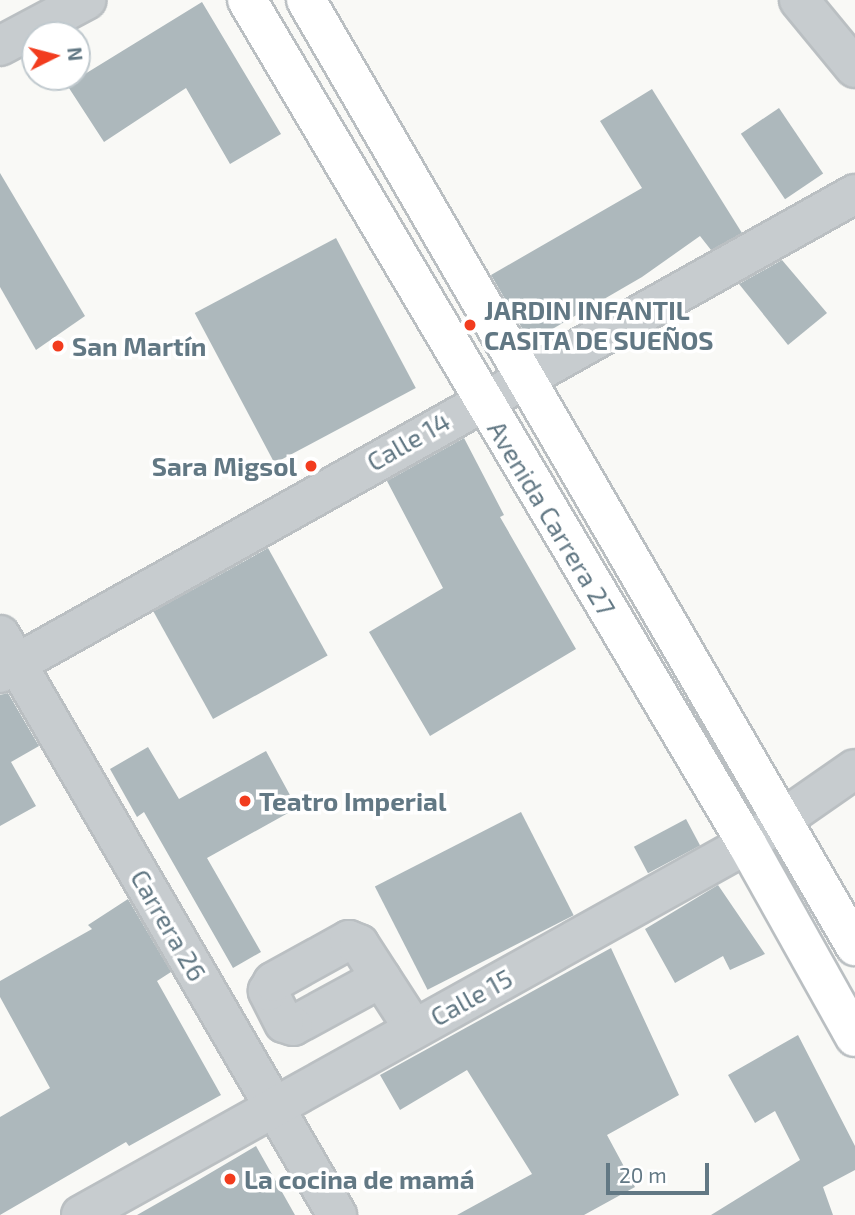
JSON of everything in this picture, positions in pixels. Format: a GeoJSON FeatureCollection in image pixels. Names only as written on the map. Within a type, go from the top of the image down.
{"type":"FeatureCollection","features":[{"type":"Feature","properties":{"kind":"main road","name":"Avenida Carrera 27"},"geometry":{"type":"LineString","coordinates":[[247,0],[481,400],[747,844],[855,1037]]}},
{"type":"Feature","properties":{"kind":"main road","name":"Avenida Carrera 27"},"geometry":{"type":"LineString","coordinates":[[306,0],[855,946]]}},
{"type":"Feature","properties":{"kind":"street"},"geometry":{"type":"LineString","coordinates":[[0,46],[86,0]]}},
{"type":"Feature","properties":{"kind":"street"},"geometry":{"type":"LineString","coordinates":[[799,0],[855,68]]}},
{"type":"Feature","properties":{"kind":"street","name":"Calle 14"},"geometry":{"type":"LineString","coordinates":[[6,657],[855,194]]}},
{"type":"Feature","properties":{"kind":"street","name":"Carrera 26"},"geometry":{"type":"LineString","coordinates":[[6,657],[337,1215]]}},
{"type":"Feature","properties":{"kind":"street","name":"Calle 15"},"geometry":{"type":"LineString","coordinates":[[81,1215],[274,1105],[747,844],[855,769]]}},
{"type":"Feature","properties":{"kind":"street"},"geometry":{"type":"LineString","coordinates":[[381,978],[414,1029]]}},
{"type":"Feature","properties":{"kind":"building"},"geometry":{"type":"Polygon","coordinates":[[[202,2],[281,134],[230,164],[186,88],[104,142],[71,91],[91,91],[91,70],[202,2]]]}},
{"type":"Feature","properties":{"kind":"building"},"geometry":{"type":"Polygon","coordinates":[[[652,89],[742,233],[711,250],[700,236],[642,277],[530,342],[491,275],[642,188],[600,121],[652,89]]]}},
{"type":"Feature","properties":{"kind":"building"},"geometry":{"type":"Polygon","coordinates":[[[779,108],[823,173],[785,199],[741,134],[779,108]]]}},
{"type":"Feature","properties":{"kind":"building"},"geometry":{"type":"Polygon","coordinates":[[[0,173],[85,316],[36,350],[0,287],[0,173]]]}},
{"type":"Feature","properties":{"kind":"building"},"geometry":{"type":"Polygon","coordinates":[[[336,238],[416,388],[275,463],[195,313],[336,238]]]}},
{"type":"Feature","properties":{"kind":"building"},"geometry":{"type":"Polygon","coordinates":[[[782,260],[827,313],[788,345],[739,284],[782,260]]]}},
{"type":"Feature","properties":{"kind":"building"},"geometry":{"type":"Polygon","coordinates":[[[464,438],[504,515],[500,517],[576,649],[430,736],[369,632],[443,588],[387,481],[464,438]]]}},
{"type":"Feature","properties":{"kind":"building"},"geometry":{"type":"Polygon","coordinates":[[[268,548],[328,656],[213,719],[153,612],[268,548]]]}},
{"type":"Feature","properties":{"kind":"building"},"geometry":{"type":"Polygon","coordinates":[[[8,693],[39,746],[11,762],[36,806],[0,826],[0,695],[8,693]]]}},
{"type":"Feature","properties":{"kind":"building"},"geometry":{"type":"Polygon","coordinates":[[[148,747],[179,799],[266,751],[297,808],[207,858],[261,952],[233,968],[144,812],[137,817],[110,769],[148,747]]]}},
{"type":"Feature","properties":{"kind":"building"},"geometry":{"type":"Polygon","coordinates":[[[521,812],[574,915],[428,990],[375,886],[521,812]]]}},
{"type":"Feature","properties":{"kind":"building"},"geometry":{"type":"Polygon","coordinates":[[[686,819],[700,845],[648,873],[634,847],[686,819]]]}},
{"type":"Feature","properties":{"kind":"building"},"geometry":{"type":"Polygon","coordinates":[[[718,885],[765,954],[730,970],[723,956],[675,983],[645,929],[718,885]]]}},
{"type":"Feature","properties":{"kind":"building"},"geometry":{"type":"Polygon","coordinates":[[[128,899],[171,972],[157,981],[221,1095],[129,1146],[126,1142],[0,1215],[0,1117],[50,1088],[0,997],[0,981],[92,929],[88,925],[128,899]]]}},
{"type":"Feature","properties":{"kind":"building"},"geometry":{"type":"Polygon","coordinates":[[[611,948],[679,1095],[607,1135],[635,1187],[584,1215],[457,1215],[532,1174],[467,1070],[400,1110],[380,1075],[611,948]]]}},
{"type":"Feature","properties":{"kind":"building"},"geometry":{"type":"Polygon","coordinates":[[[798,1035],[855,1146],[855,1170],[823,1187],[833,1215],[711,1215],[800,1160],[775,1111],[755,1123],[728,1075],[798,1035]]]}},
{"type":"Feature","properties":{"kind":"building"},"geometry":{"type":"Polygon","coordinates":[[[256,1146],[295,1215],[137,1215],[195,1182],[256,1146]]]}},
{"type":"Feature","properties":{"kind":"place","name":"JARDIN INFANTIL CASITA DE SUEÑOS"},"geometry":{"type":"Point","coordinates":[470,325]}},
{"type":"Feature","properties":{"kind":"place","name":"San Martín"},"geometry":{"type":"Point","coordinates":[58,346]}},
{"type":"Feature","properties":{"kind":"place","name":"Sara Migsol"},"geometry":{"type":"Point","coordinates":[311,466]}},
{"type":"Feature","properties":{"kind":"place","name":"Teatro Imperial"},"geometry":{"type":"Point","coordinates":[245,801]}},
{"type":"Feature","properties":{"kind":"place","name":"La cocina de mamá"},"geometry":{"type":"Point","coordinates":[230,1179]}}]}
